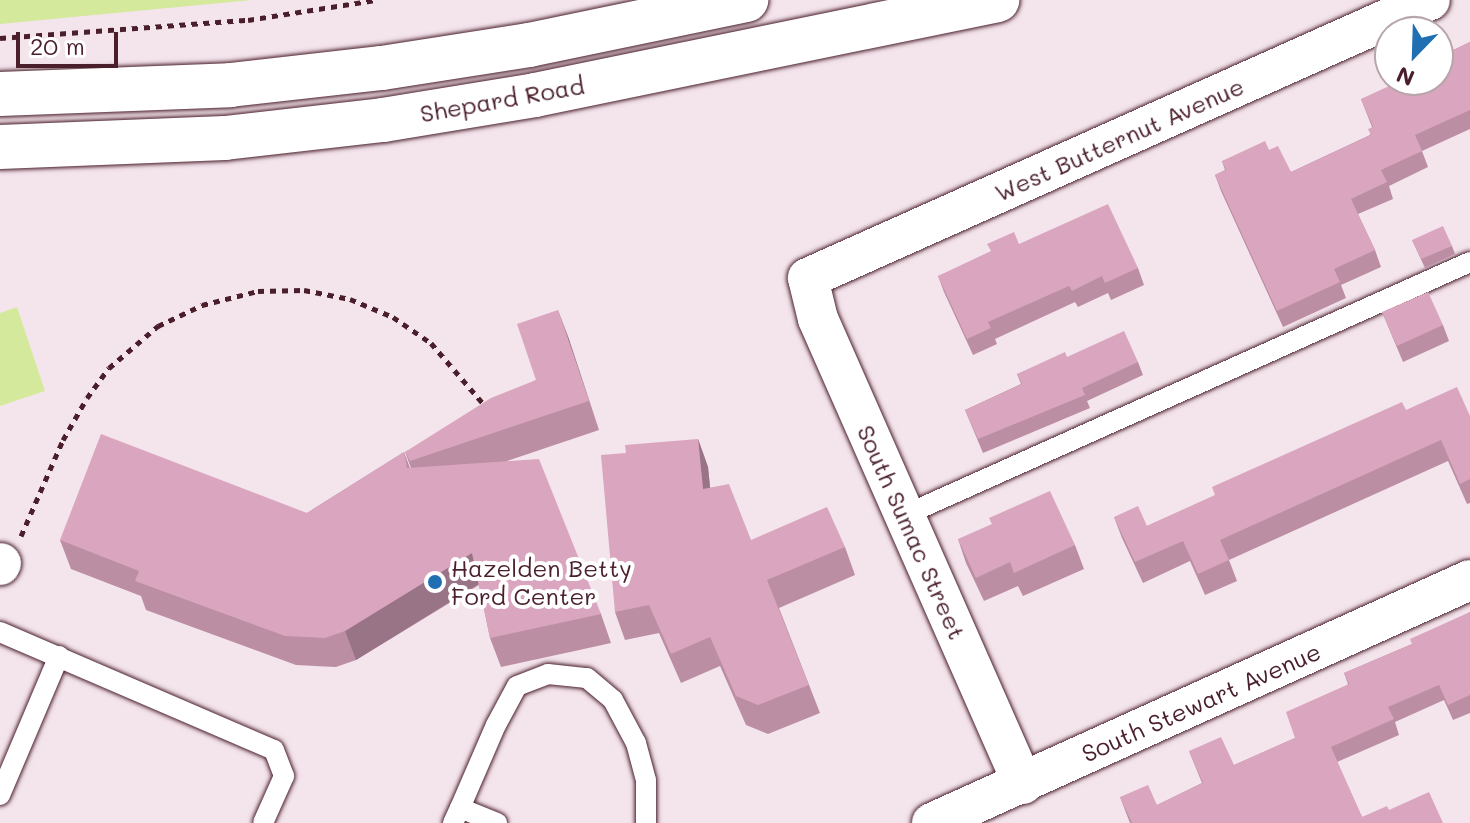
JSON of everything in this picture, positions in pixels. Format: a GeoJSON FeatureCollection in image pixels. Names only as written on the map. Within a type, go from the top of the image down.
{"type":"FeatureCollection","features":[{"type":"Feature","properties":{"kind":"highway","name":"Shepard Road"},"geometry":{"type":"LineString","coordinates":[[0,94],[230,85],[382,68],[529,45],[746,0]]}},
{"type":"Feature","properties":{"kind":"highway","name":"Shepard Road"},"geometry":{"type":"LineString","coordinates":[[0,147],[225,138],[383,120],[535,95],[997,0]]}},
{"type":"Feature","properties":{"kind":"street","name":"West Butternut Avenue"},"geometry":{"type":"LineString","coordinates":[[808,278],[1430,0]]}},
{"type":"Feature","properties":{"kind":"street","name":"South Sumac Street"},"geometry":{"type":"LineString","coordinates":[[808,278],[818,319],[1023,784]]}},
{"type":"Feature","properties":{"kind":"street","name":"South Stewart Avenue"},"geometry":{"type":"LineString","coordinates":[[932,823],[1470,580]]}},
{"type":"Feature","properties":{"kind":"lane"},"geometry":{"type":"LineString","coordinates":[[905,515],[1470,262]]}},
{"type":"Feature","properties":{"kind":"lane"},"geometry":{"type":"LineString","coordinates":[[0,632],[274,750],[284,776],[263,823]]}},
{"type":"Feature","properties":{"kind":"lane"},"geometry":{"type":"LineString","coordinates":[[0,795],[59,656]]}},
{"type":"Feature","properties":{"kind":"lane"},"geometry":{"type":"LineString","coordinates":[[497,823],[456,815],[517,686],[548,674],[587,678],[613,700],[636,743],[646,780],[646,823]]}},
{"type":"Feature","properties":{"kind":"path"},"geometry":{"type":"LineString","coordinates":[[0,38],[248,20],[375,0]]}},
{"type":"Feature","properties":{"kind":"path"},"geometry":{"type":"LineString","coordinates":[[0,564],[23,534],[63,440],[109,368],[158,326],[202,305],[258,291],[304,290],[350,299],[393,317],[431,343],[492,415]]}},
{"type":"Feature","properties":{"kind":"green space"},"geometry":{"type":"Polygon","coordinates":[[[0,0],[252,0],[0,24],[0,0]]]}},
{"type":"Feature","properties":{"kind":"green space"},"geometry":{"type":"Polygon","coordinates":[[[17,307],[45,391],[0,406],[0,313],[17,307]]]}},
{"type":"Feature","properties":{"kind":"building"},"geometry":{"type":"Polygon","coordinates":[[[1470,42],[1470,110],[1415,135],[1422,151],[1381,170],[1387,182],[1351,199],[1375,250],[1334,269],[1340,282],[1277,311],[1215,175],[1226,170],[1222,161],[1265,141],[1269,150],[1278,146],[1291,172],[1371,135],[1368,129],[1373,127],[1361,99],[1374,93],[1374,96],[1454,96],[1454,50],[1470,42]]]}},
{"type":"Feature","properties":{"kind":"building"},"geometry":{"type":"Polygon","coordinates":[[[1108,204],[1138,268],[1105,283],[1102,276],[1072,291],[1069,286],[988,322],[991,328],[967,339],[938,276],[991,251],[987,244],[1014,232],[1019,244],[1108,204]]]}},
{"type":"Feature","properties":{"kind":"building"},"geometry":{"type":"Polygon","coordinates":[[[1443,226],[1452,246],[1421,259],[1412,240],[1443,226]]]}},
{"type":"Feature","properties":{"kind":"building"},"geometry":{"type":"Polygon","coordinates":[[[1428,292],[1443,325],[1397,346],[1382,312],[1428,292]]]}},
{"type":"Feature","properties":{"kind":"building"},"geometry":{"type":"Polygon","coordinates":[[[558,310],[589,401],[410,461],[405,452],[491,398],[536,380],[517,324],[558,310]]]}},
{"type":"Feature","properties":{"kind":"building"},"geometry":{"type":"Polygon","coordinates":[[[1124,331],[1138,362],[1082,388],[1085,395],[978,439],[965,410],[1022,384],[1017,374],[1065,352],[1067,357],[1124,331]]]}},
{"type":"Feature","properties":{"kind":"building"},"geometry":{"type":"Polygon","coordinates":[[[1457,387],[1470,416],[1470,479],[1460,484],[1441,440],[1220,540],[1229,560],[1198,574],[1183,541],[1135,562],[1114,517],[1138,506],[1147,526],[1215,495],[1212,487],[1402,402],[1406,410],[1457,387]]]}},
{"type":"Feature","properties":{"kind":"building"},"geometry":{"type":"Polygon","coordinates":[[[101,434],[307,513],[404,452],[407,468],[539,459],[601,614],[490,638],[472,553],[345,631],[325,638],[285,636],[135,581],[139,571],[60,540],[101,434]]]}},
{"type":"Feature","properties":{"kind":"building"},"geometry":{"type":"Polygon","coordinates":[[[698,439],[703,489],[729,484],[751,540],[827,507],[845,547],[767,580],[809,685],[758,705],[736,696],[710,637],[671,654],[649,605],[615,612],[601,455],[626,453],[625,445],[698,439]]]}},
{"type":"Feature","properties":{"kind":"building"},"geometry":{"type":"Polygon","coordinates":[[[1050,491],[1075,545],[1014,573],[1010,562],[976,578],[958,539],[992,524],[989,518],[1050,491]]]}},
{"type":"Feature","properties":{"kind":"building"},"geometry":{"type":"Polygon","coordinates":[[[1470,612],[1470,695],[1448,705],[1439,685],[1388,707],[1394,719],[1331,747],[1362,817],[1387,806],[1389,810],[1429,792],[1443,823],[1132,823],[1120,797],[1148,785],[1157,805],[1203,783],[1189,751],[1221,737],[1234,765],[1295,738],[1286,712],[1349,684],[1344,673],[1412,644],[1410,639],[1470,612]]]}},
{"type":"Feature","properties":{"kind":"place","name":"Hazelden Betty Ford Center"},"geometry":{"type":"Point","coordinates":[435,582]}}]}
